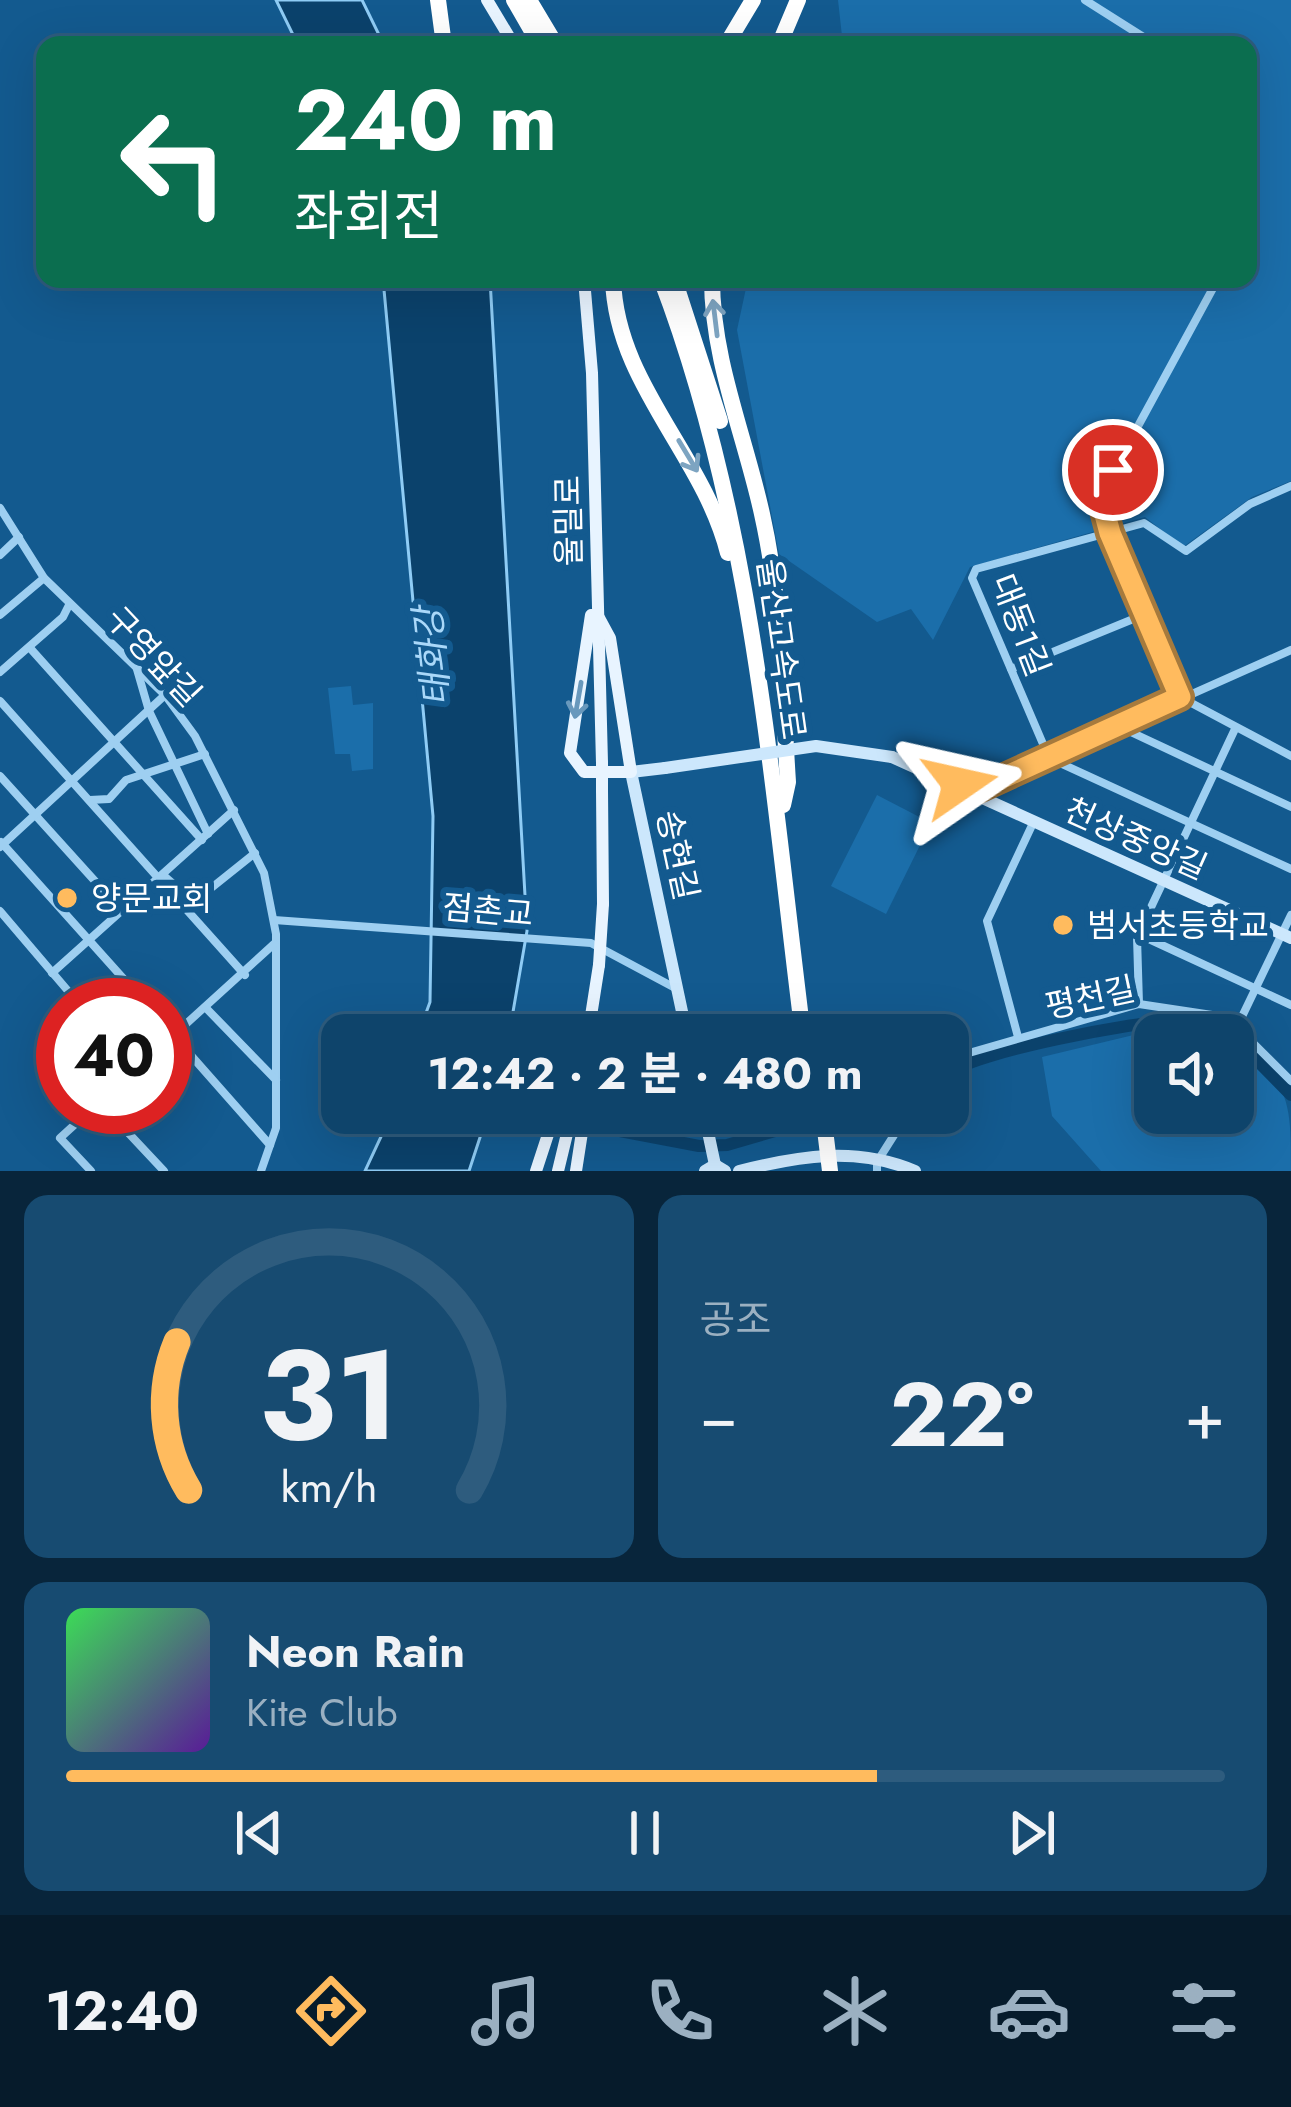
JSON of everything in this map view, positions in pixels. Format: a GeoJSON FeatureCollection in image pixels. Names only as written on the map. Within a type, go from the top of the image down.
{"type":"FeatureCollection","features":[{"type":"Feature","properties":{"kind":"highway"},"geometry":{"type":"LineString","coordinates":[[438,0],[443,36]]}},
{"type":"Feature","properties":{"kind":"highway"},"geometry":{"type":"LineString","coordinates":[[514,0],[535,36]]}},
{"type":"Feature","properties":{"kind":"highway"},"geometry":{"type":"LineString","coordinates":[[529,0],[551,36]]}},
{"type":"Feature","properties":{"kind":"highway"},"geometry":{"type":"LineString","coordinates":[[731,36],[753,0]]}},
{"type":"Feature","properties":{"kind":"highway"},"geometry":{"type":"LineString","coordinates":[[784,36],[802,0]]}},
{"type":"Feature","properties":{"kind":"highway"},"geometry":{"type":"LineString","coordinates":[[794,36],[802,0]]}},
{"type":"Feature","properties":{"kind":"highway"},"geometry":{"type":"LineString","coordinates":[[616,288],[628,356],[716,510],[748,668],[757,682]]}},
{"type":"Feature","properties":{"kind":"highway","name":"울산고속도로"},"geometry":{"type":"LineString","coordinates":[[664,288],[724,480],[805,1014]]}},
{"type":"Feature","properties":{"kind":"highway","name":"울산고속도로"},"geometry":{"type":"LineString","coordinates":[[677,288],[705,366],[742,511],[783,805],[806,1014]]}},
{"type":"Feature","properties":{"kind":"highway"},"geometry":{"type":"LineString","coordinates":[[713,288],[719,350],[762,515],[782,630],[788,782],[783,805]]}},
{"type":"Feature","properties":{"kind":"highway"},"geometry":{"type":"LineString","coordinates":[[816,1134],[820,1171]]}},
{"type":"Feature","properties":{"kind":"highway"},"geometry":{"type":"LineString","coordinates":[[826,1134],[830,1171]]}},
{"type":"Feature","properties":{"kind":"main road"},"geometry":{"type":"LineString","coordinates":[[487,0],[509,36]]}},
{"type":"Feature","properties":{"kind":"main road","name":"울밀로"},"geometry":{"type":"LineString","coordinates":[[585,288],[592,373],[602,763],[602,904],[591,1014]]}},
{"type":"Feature","properties":{"kind":"main road"},"geometry":{"type":"LineString","coordinates":[[596,584],[570,753],[584,772],[631,772],[610,638],[597,614]]}},
{"type":"Feature","properties":{"kind":"main road"},"geometry":{"type":"LineString","coordinates":[[536,1171],[548,1134]]}},
{"type":"Feature","properties":{"kind":"main road"},"geometry":{"type":"LineString","coordinates":[[558,1171],[566,1134]]}},
{"type":"Feature","properties":{"kind":"main road"},"geometry":{"type":"LineString","coordinates":[[575,1171],[582,1134]]}},
{"type":"Feature","properties":{"kind":"street"},"geometry":{"type":"LineString","coordinates":[[1085,0],[1142,36]]}},
{"type":"Feature","properties":{"kind":"street"},"geometry":{"type":"LineString","coordinates":[[1213,288],[1100,496],[1110,533],[1180,697],[1291,757]]}},
{"type":"Feature","properties":{"kind":"street","name":"대동1길"},"geometry":{"type":"LineString","coordinates":[[1049,758],[973,571],[1144,524],[1186,551],[1256,500],[1291,486]]}},
{"type":"Feature","properties":{"kind":"street","name":"구영앞길"},"geometry":{"type":"LineString","coordinates":[[0,508],[44,578],[165,695],[205,754],[255,853],[274,920],[275,944],[276,1128],[261,1171]]}},
{"type":"Feature","properties":{"kind":"street"},"geometry":{"type":"LineString","coordinates":[[0,554],[19,538]]}},
{"type":"Feature","properties":{"kind":"street"},"geometry":{"type":"LineString","coordinates":[[0,615],[44,578]]}},
{"type":"Feature","properties":{"kind":"street"},"geometry":{"type":"LineString","coordinates":[[0,672],[30,648],[69,604]]}},
{"type":"Feature","properties":{"kind":"street"},"geometry":{"type":"LineString","coordinates":[[1011,669],[1143,615]]}},
{"type":"Feature","properties":{"kind":"street"},"geometry":{"type":"LineString","coordinates":[[30,648],[205,837]]}},
{"type":"Feature","properties":{"kind":"street"},"geometry":{"type":"LineString","coordinates":[[974,791],[1291,650]]}},
{"type":"Feature","properties":{"kind":"street"},"geometry":{"type":"LineString","coordinates":[[136,665],[149,711],[205,837]]}},
{"type":"Feature","properties":{"kind":"street"},"geometry":{"type":"LineString","coordinates":[[123,978],[1,844],[165,695]]}},
{"type":"Feature","properties":{"kind":"street"},"geometry":{"type":"LineString","coordinates":[[0,701],[245,975]]}},
{"type":"Feature","properties":{"kind":"street"},"geometry":{"type":"LineString","coordinates":[[1120,727],[1291,807]]}},
{"type":"Feature","properties":{"kind":"street"},"geometry":{"type":"LineString","coordinates":[[1139,1004],[1138,934],[1234,729]]}},
{"type":"Feature","properties":{"kind":"street","name":"천상중앙길"},"geometry":{"type":"LineString","coordinates":[[631,772],[816,746],[892,757],[1286,936]]}},
{"type":"Feature","properties":{"kind":"street"},"geometry":{"type":"LineString","coordinates":[[90,800],[109,799],[126,780],[205,754]]}},
{"type":"Feature","properties":{"kind":"street"},"geometry":{"type":"LineString","coordinates":[[1049,758],[1291,869]]}},
{"type":"Feature","properties":{"kind":"street","name":"송현길"},"geometry":{"type":"LineString","coordinates":[[631,772],[677,989]]}},
{"type":"Feature","properties":{"kind":"street"},"geometry":{"type":"LineString","coordinates":[[0,776],[122,911]]}},
{"type":"Feature","properties":{"kind":"street"},"geometry":{"type":"LineString","coordinates":[[52,974],[234,809]]}},
{"type":"Feature","properties":{"kind":"street","name":"평천길"},"geometry":{"type":"LineString","coordinates":[[1018,1037],[986,921],[1034,821]]}},
{"type":"Feature","properties":{"kind":"street"},"geometry":{"type":"LineString","coordinates":[[161,877],[186,895],[200,897],[255,853]]}},
{"type":"Feature","properties":{"kind":"street"},"geometry":{"type":"LineString","coordinates":[[0,911],[56,978]]}},
{"type":"Feature","properties":{"kind":"street"},"geometry":{"type":"LineString","coordinates":[[1244,1014],[1286,936],[1291,914]]}},
{"type":"Feature","properties":{"kind":"street","name":"점촌교"},"geometry":{"type":"LineString","coordinates":[[274,920],[575,941],[610,951],[677,989]]}},
{"type":"Feature","properties":{"kind":"street"},"geometry":{"type":"LineString","coordinates":[[1138,934],[1291,1005]]}},
{"type":"Feature","properties":{"kind":"street"},"geometry":{"type":"LineString","coordinates":[[192,1020],[275,944]]}},
{"type":"Feature","properties":{"kind":"street"},"geometry":{"type":"LineString","coordinates":[[677,989],[682,1014]]}},
{"type":"Feature","properties":{"kind":"street","name":"평천길"},"geometry":{"type":"LineString","coordinates":[[969,1052],[1139,1004],[1205,1014]]}},
{"type":"Feature","properties":{"kind":"street"},"geometry":{"type":"LineString","coordinates":[[206,1008],[276,1081]]}},
{"type":"Feature","properties":{"kind":"street","name":"평천길"},"geometry":{"type":"LineString","coordinates":[[1254,1044],[1291,1081]]}},
{"type":"Feature","properties":{"kind":"street"},"geometry":{"type":"LineString","coordinates":[[192,1056],[270,1145]]}},
{"type":"Feature","properties":{"kind":"street"},"geometry":{"type":"LineString","coordinates":[[64,1134],[60,1138],[91,1171]]}},
{"type":"Feature","properties":{"kind":"street"},"geometry":{"type":"LineString","coordinates":[[129,1134],[164,1171]]}},
{"type":"Feature","properties":{"kind":"street"},"geometry":{"type":"LineString","coordinates":[[708,1134],[714,1166]]}},
{"type":"Feature","properties":{"kind":"street"},"geometry":{"type":"LineString","coordinates":[[877,1166],[894,1134]]}},
{"type":"Feature","properties":{"kind":"street"},"geometry":{"type":"LineString","coordinates":[[739,1171],[797,1156],[851,1154],[877,1166],[915,1171]]}},
{"type":"Feature","properties":{"kind":"shaded area"},"geometry":{"type":"Polygon","coordinates":[[[838,0],[1291,0],[1291,481],[1252,497],[1183,547],[1145,517],[970,567],[933,640],[911,609],[877,622],[779,554],[737,330],[746,288],[1257,288],[1257,36],[842,36],[838,0]]]}},
{"type":"Feature","properties":{"kind":"shaded area"},"geometry":{"type":"Polygon","coordinates":[[[351,686],[353,705],[373,703],[373,769],[352,771],[350,754],[335,754],[328,688],[351,686]]]}},
{"type":"Feature","properties":{"kind":"shaded area"},"geometry":{"type":"Polygon","coordinates":[[[877,795],[931,823],[886,914],[831,886],[877,795]]]}},
{"type":"Feature","properties":{"kind":"shaded area"},"geometry":{"type":"Polygon","coordinates":[[[1134,1035],[1134,1134],[1254,1134],[1254,1057],[1284,1096],[1291,1171],[1101,1171],[1052,1116],[1042,1057],[1134,1035]]]}},
{"type":"Feature","properties":{"kind":"water"},"geometry":{"type":"Polygon","coordinates":[[[276,0],[362,0],[380,36],[294,36],[276,0]]]}},
{"type":"Feature","properties":{"kind":"water","name":"태화강"},"geometry":{"type":"Polygon","coordinates":[[[384,288],[491,288],[527,931],[513,1014],[426,1014],[430,1002],[433,816],[384,288]]]}},
{"type":"Feature","properties":{"kind":"water"},"geometry":{"type":"Polygon","coordinates":[[[382,1134],[481,1134],[469,1171],[365,1171],[382,1134]]]}},
{"type":"Feature","properties":{"kind":"waterway"},"geometry":{"type":"LineString","coordinates":[[969,1063],[1134,1026]]}},
{"type":"Feature","properties":{"kind":"waterway"},"geometry":{"type":"LineString","coordinates":[[1254,1057],[1291,1095]]}},
{"type":"Feature","properties":{"kind":"waterway"},"geometry":{"type":"LineString","coordinates":[[636,1134],[699,1146],[727,1145],[765,1134]]}},
{"type":"Feature","properties":{"kind":"place","name":"양문교회"},"geometry":{"type":"Point","coordinates":[67,898]}},
{"type":"Feature","properties":{"kind":"place","name":"범서초등학교"},"geometry":{"type":"Point","coordinates":[1063,925]}},
{"type":"Feature","properties":{"kind":"route"},"geometry":{"type":"LineString","coordinates":[[960,784],[974,791],[1180,697],[1110,533],[1100,496],[1113,470]]}}]}
